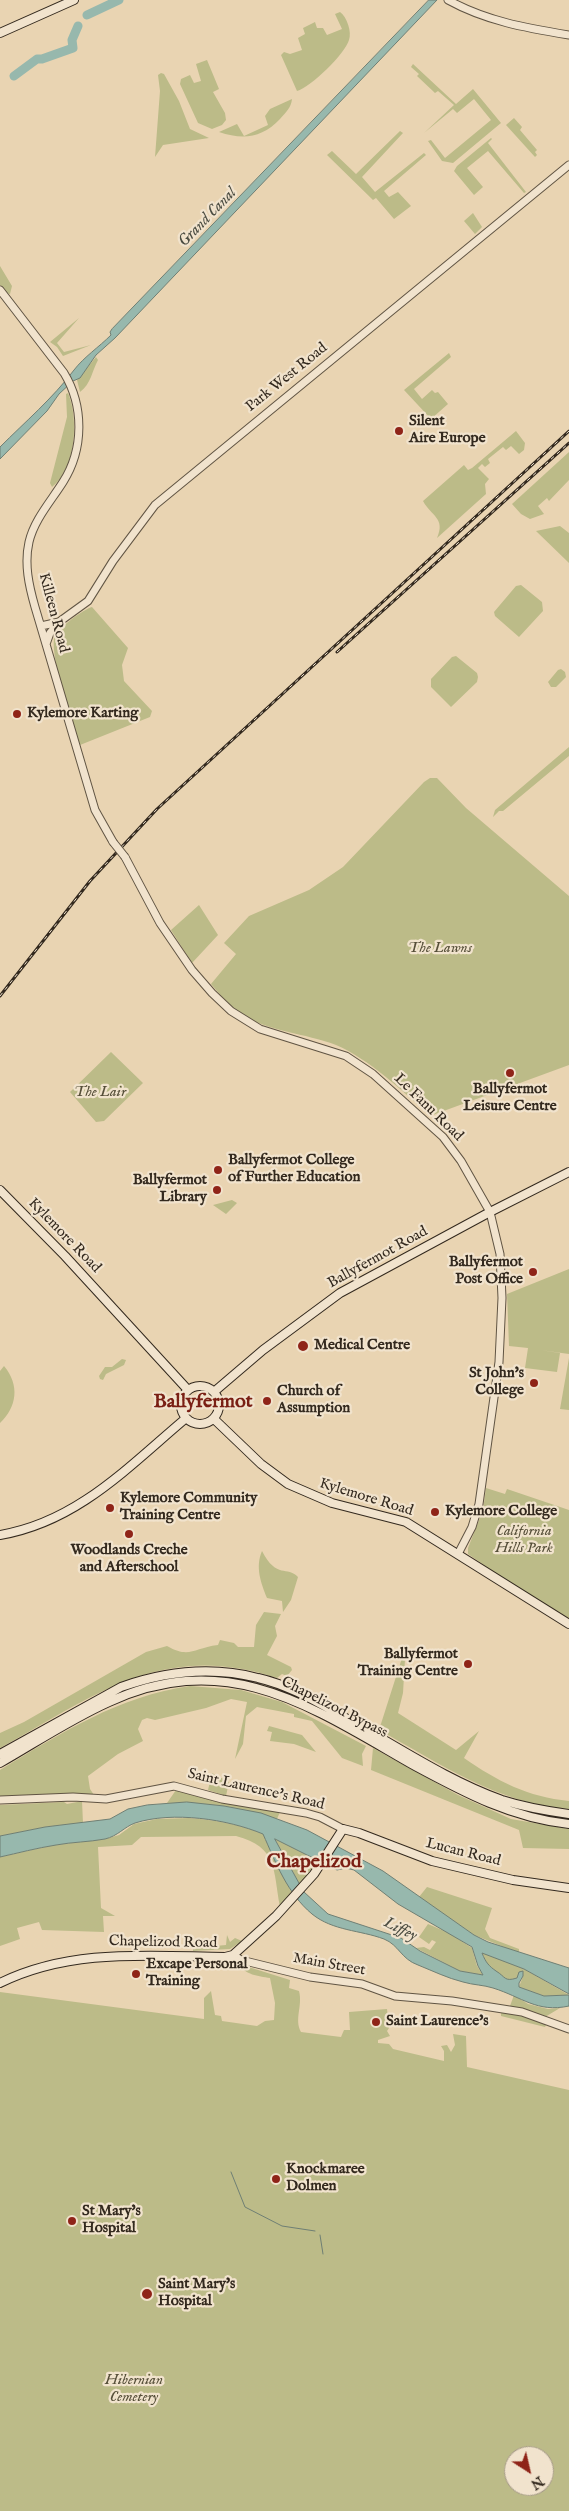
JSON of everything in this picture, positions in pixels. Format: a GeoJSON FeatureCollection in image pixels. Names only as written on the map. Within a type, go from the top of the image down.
{"type":"FeatureCollection","features":[{"type":"Feature","properties":{"kind":"main road"},"geometry":{"type":"LineString","coordinates":[[0,33],[74,0]]}},
{"type":"Feature","properties":{"kind":"main road","name":"Ballyfermot Road"},"geometry":{"type":"LineString","coordinates":[[215,1391],[263,1350],[332,1298],[490,1212],[569,1172]]}},
{"type":"Feature","properties":{"kind":"main road","name":"Kylemore Road"},"geometry":{"type":"LineString","coordinates":[[0,1190],[60,1251],[188,1390]]}},
{"type":"Feature","properties":{"kind":"main road"},"geometry":{"type":"LineString","coordinates":[[200,1387],[215,1391],[218,1410],[214,1419],[198,1424],[186,1419],[182,1404],[188,1390],[200,1387]]}},
{"type":"Feature","properties":{"kind":"main road"},"geometry":{"type":"LineString","coordinates":[[0,1535],[45,1523],[82,1504],[114,1481],[186,1419]]}},
{"type":"Feature","properties":{"kind":"main road","name":"Kylemore Road"},"geometry":{"type":"LineString","coordinates":[[214,1419],[261,1464],[296,1489],[332,1503],[406,1522],[569,1624]]}},
{"type":"Feature","properties":{"kind":"main road","name":"Chapelizod Bypass"},"geometry":{"type":"LineString","coordinates":[[0,1754],[121,1687],[177,1672],[218,1672],[258,1677],[290,1689],[460,1781],[502,1800],[536,1809],[569,1814]]}},
{"type":"Feature","properties":{"kind":"main road","name":"Chapelizod Bypass"},"geometry":{"type":"LineString","coordinates":[[0,1764],[90,1711],[122,1696],[144,1689],[180,1682],[225,1682],[268,1690],[309,1707],[494,1806],[527,1818],[569,1824]]}},
{"type":"Feature","properties":{"kind":"main road","name":"Saint Laurence's Road"},"geometry":{"type":"LineString","coordinates":[[343,1829],[354,1832]]}},
{"type":"Feature","properties":{"kind":"main road","name":"Chapelizod Road"},"geometry":{"type":"LineString","coordinates":[[0,1983],[36,1968],[90,1956],[225,1957],[233,1955],[303,1886],[321,1864],[343,1829]]}},
{"type":"Feature","properties":{"kind":"main road","name":"Lucan Road"},"geometry":{"type":"LineString","coordinates":[[354,1832],[432,1861],[513,1880],[569,1888]]}},
{"type":"Feature","properties":{"kind":"street"},"geometry":{"type":"LineString","coordinates":[[449,0],[470,12],[501,23],[569,35]]}},
{"type":"Feature","properties":{"kind":"street","name":"Park West Road"},"geometry":{"type":"LineString","coordinates":[[41,626],[59,622],[88,601],[114,561],[155,505],[569,165]]}},
{"type":"Feature","properties":{"kind":"street","name":"Killeen Road"},"geometry":{"type":"LineString","coordinates":[[0,290],[64,373],[74,393],[78,412],[79,434],[74,458],[64,480],[39,519],[29,543],[28,575],[46,644],[95,810],[113,842],[125,857]]}},
{"type":"Feature","properties":{"kind":"street"},"geometry":{"type":"LineString","coordinates":[[46,644],[50,633],[59,622]]}},
{"type":"Feature","properties":{"kind":"street","name":"Le Fanu Road"},"geometry":{"type":"LineString","coordinates":[[125,857],[160,923],[192,970],[212,993],[232,1011],[260,1029],[339,1053],[373,1074],[443,1137],[461,1161],[490,1212],[500,1254],[502,1298],[499,1362],[480,1504],[466,1542],[458,1554]]}},
{"type":"Feature","properties":{"kind":"street","name":"Saint Laurence's Road"},"geometry":{"type":"LineString","coordinates":[[0,1800],[73,1797],[106,1799],[174,1786],[222,1799],[306,1813],[343,1829]]}},
{"type":"Feature","properties":{"kind":"street","name":"Main Street"},"geometry":{"type":"LineString","coordinates":[[233,1955],[241,1960],[310,1976],[362,1984],[395,1996],[452,2001],[522,2012],[569,2028]]}},
{"type":"Feature","properties":{"kind":"green space"},"geometry":{"type":"Polygon","coordinates":[[[340,12],[345,17],[349,29],[350,37],[346,46],[319,77],[297,91],[281,55],[284,52],[290,54],[302,50],[298,38],[305,34],[303,28],[315,22],[317,28],[323,28],[327,35],[342,29],[335,14],[340,12]]]}},
{"type":"Feature","properties":{"kind":"green space"},"geometry":{"type":"Polygon","coordinates":[[[207,60],[219,89],[213,92],[225,113],[226,120],[222,125],[212,129],[198,123],[180,84],[181,79],[190,75],[194,83],[201,81],[196,64],[207,60]]]}},
{"type":"Feature","properties":{"kind":"green space"},"geometry":{"type":"Polygon","coordinates":[[[413,64],[456,104],[473,89],[501,123],[453,163],[442,161],[428,141],[431,140],[445,158],[491,120],[474,99],[457,113],[453,109],[424,133],[454,105],[438,91],[435,93],[417,76],[419,74],[411,67],[413,64]]]}},
{"type":"Feature","properties":{"kind":"green space"},"geometry":{"type":"Polygon","coordinates":[[[164,74],[179,101],[190,129],[209,138],[163,145],[155,157],[160,91],[158,75],[164,74]]]}},
{"type":"Feature","properties":{"kind":"green space"},"geometry":{"type":"Polygon","coordinates":[[[292,99],[286,112],[273,125],[259,134],[244,136],[268,125],[265,116],[270,109],[292,99]]]}},
{"type":"Feature","properties":{"kind":"green space"},"geometry":{"type":"Polygon","coordinates":[[[514,118],[522,127],[520,130],[537,150],[535,157],[506,125],[514,118]]]}},
{"type":"Feature","properties":{"kind":"green space"},"geometry":{"type":"Polygon","coordinates":[[[237,124],[244,136],[228,135],[219,132],[237,124]]]}},
{"type":"Feature","properties":{"kind":"green space"},"geometry":{"type":"Polygon","coordinates":[[[400,131],[403,133],[362,177],[375,192],[424,153],[426,155],[384,191],[389,197],[398,192],[411,206],[394,219],[376,198],[373,200],[327,155],[332,151],[356,174],[400,131]]]}},
{"type":"Feature","properties":{"kind":"green space"},"geometry":{"type":"Polygon","coordinates":[[[491,138],[488,143],[526,192],[524,193],[488,151],[467,168],[483,187],[474,195],[454,171],[457,166],[491,138]]]}},
{"type":"Feature","properties":{"kind":"green space"},"geometry":{"type":"Polygon","coordinates":[[[473,213],[482,227],[475,234],[464,221],[473,213]]]}},
{"type":"Feature","properties":{"kind":"green space"},"geometry":{"type":"Polygon","coordinates":[[[0,266],[12,286],[10,294],[6,293],[0,285],[0,266]]]}},
{"type":"Feature","properties":{"kind":"green space"},"geometry":{"type":"Polygon","coordinates":[[[79,318],[57,343],[64,352],[91,345],[63,356],[57,347],[50,342],[79,318]]]}},
{"type":"Feature","properties":{"kind":"green space"},"geometry":{"type":"Polygon","coordinates":[[[449,353],[451,357],[414,389],[422,399],[432,390],[435,393],[438,392],[448,404],[431,419],[404,390],[449,353]]]}},
{"type":"Feature","properties":{"kind":"green space"},"geometry":{"type":"Polygon","coordinates":[[[96,357],[98,360],[91,377],[87,385],[80,392],[77,380],[96,357]]]}},
{"type":"Feature","properties":{"kind":"green space"},"geometry":{"type":"Polygon","coordinates":[[[68,393],[74,416],[71,456],[60,479],[52,487],[50,483],[67,417],[66,394],[68,393]]]}},
{"type":"Feature","properties":{"kind":"green space"},"geometry":{"type":"Polygon","coordinates":[[[516,431],[525,443],[524,450],[519,454],[511,446],[506,450],[503,447],[488,459],[490,463],[485,467],[482,464],[478,468],[489,479],[485,484],[486,494],[437,538],[440,526],[439,521],[423,501],[464,465],[468,470],[472,468],[516,431]]]}},
{"type":"Feature","properties":{"kind":"green space"},"geometry":{"type":"Polygon","coordinates":[[[569,452],[569,480],[549,501],[547,498],[538,506],[544,514],[530,519],[521,514],[512,504],[569,452]]]}},
{"type":"Feature","properties":{"kind":"green space"},"geometry":{"type":"Polygon","coordinates":[[[560,526],[569,533],[569,563],[536,531],[560,526]]]}},
{"type":"Feature","properties":{"kind":"green space"},"geometry":{"type":"Polygon","coordinates":[[[521,585],[542,602],[543,611],[519,637],[495,616],[494,612],[516,586],[521,585]]]}},
{"type":"Feature","properties":{"kind":"green space"},"geometry":{"type":"Polygon","coordinates":[[[92,607],[128,648],[122,665],[124,681],[152,711],[150,717],[80,745],[59,676],[54,638],[59,630],[70,620],[92,607]]]}},
{"type":"Feature","properties":{"kind":"green space"},"geometry":{"type":"Polygon","coordinates":[[[456,656],[477,673],[478,677],[477,682],[451,707],[431,687],[431,679],[452,657],[456,656]]]}},
{"type":"Feature","properties":{"kind":"green space"},"geometry":{"type":"Polygon","coordinates":[[[561,669],[565,672],[566,677],[556,687],[551,687],[548,682],[561,669]]]}},
{"type":"Feature","properties":{"kind":"green space"},"geometry":{"type":"Polygon","coordinates":[[[569,747],[569,756],[503,811],[499,811],[493,817],[495,810],[569,747]]]}},
{"type":"Feature","properties":{"kind":"green space","name":"The Lawns"},"geometry":{"type":"Polygon","coordinates":[[[430,778],[437,778],[466,808],[569,896],[569,1065],[430,1116],[386,1077],[348,1051],[324,1041],[275,1029],[252,1020],[233,1007],[211,984],[236,954],[224,943],[249,916],[309,890],[343,867],[430,778]]]}},
{"type":"Feature","properties":{"kind":"green space"},"geometry":{"type":"Polygon","coordinates":[[[199,905],[218,935],[192,963],[171,930],[199,905]]]}},
{"type":"Feature","properties":{"kind":"green space","name":"The Lair"},"geometry":{"type":"Polygon","coordinates":[[[111,1052],[143,1083],[104,1121],[96,1122],[70,1092],[111,1052]]]}},
{"type":"Feature","properties":{"kind":"green space"},"geometry":{"type":"Polygon","coordinates":[[[232,1200],[237,1203],[226,1214],[213,1205],[232,1200]]]}},
{"type":"Feature","properties":{"kind":"green space"},"geometry":{"type":"Polygon","coordinates":[[[569,1269],[569,1354],[540,1350],[560,1353],[557,1372],[525,1368],[528,1348],[509,1346],[507,1294],[569,1269]]]}},
{"type":"Feature","properties":{"kind":"green space"},"geometry":{"type":"Polygon","coordinates":[[[569,1358],[569,1410],[560,1409],[569,1358]]]}},
{"type":"Feature","properties":{"kind":"green space"},"geometry":{"type":"Polygon","coordinates":[[[122,1359],[126,1360],[124,1365],[106,1374],[103,1380],[100,1379],[99,1376],[105,1367],[112,1367],[122,1359]]]}},
{"type":"Feature","properties":{"kind":"green space"},"geometry":{"type":"Polygon","coordinates":[[[4,1366],[13,1381],[14,1396],[10,1410],[0,1423],[0,1371],[4,1366]]]}},
{"type":"Feature","properties":{"kind":"green space","name":"California Hills Park"},"geometry":{"type":"Polygon","coordinates":[[[486,1488],[505,1494],[507,1489],[569,1510],[569,1618],[514,1586],[468,1554],[468,1548],[483,1510],[486,1488]]]}},
{"type":"Feature","properties":{"kind":"green space"},"geometry":{"type":"Polygon","coordinates":[[[262,1551],[272,1566],[298,1577],[291,1600],[283,1612],[282,1601],[267,1598],[263,1587],[259,1569],[262,1551]]]}},
{"type":"Feature","properties":{"kind":"green space"},"geometry":{"type":"Polygon","coordinates":[[[264,1612],[281,1614],[275,1626],[277,1636],[267,1655],[291,1667],[292,1670],[287,1676],[282,1674],[277,1678],[236,1668],[199,1666],[164,1670],[131,1679],[99,1693],[0,1748],[0,1733],[24,1722],[146,1652],[167,1646],[181,1652],[192,1652],[218,1645],[220,1640],[234,1643],[238,1647],[254,1647],[256,1625],[264,1612]]]}},
{"type":"Feature","properties":{"kind":"green space"},"geometry":{"type":"Polygon","coordinates":[[[402,1658],[405,1659],[403,1693],[398,1713],[456,1750],[479,1731],[464,1758],[501,1781],[526,1792],[569,1801],[569,1809],[543,1806],[494,1791],[447,1768],[379,1730],[402,1658]]]}},
{"type":"Feature","properties":{"kind":"green space"},"geometry":{"type":"Polygon","coordinates":[[[190,1686],[241,1690],[282,1702],[366,1746],[362,1754],[363,1766],[342,1758],[312,1721],[294,1717],[294,1714],[257,1707],[246,1716],[243,1744],[235,1759],[247,1702],[231,1699],[206,1708],[155,1720],[147,1718],[142,1720],[138,1729],[143,1741],[118,1754],[88,1776],[90,1789],[94,1795],[0,1797],[0,1770],[45,1743],[115,1707],[164,1691],[190,1686]]]}},
{"type":"Feature","properties":{"kind":"green space"},"geometry":{"type":"Polygon","coordinates":[[[269,1726],[302,1735],[316,1752],[294,1744],[270,1741],[272,1732],[267,1731],[269,1726]]]}},
{"type":"Feature","properties":{"kind":"green space"},"geometry":{"type":"Polygon","coordinates":[[[373,1748],[458,1795],[511,1819],[569,1829],[569,1849],[523,1848],[519,1830],[371,1770],[373,1748]]]}},
{"type":"Feature","properties":{"kind":"green space"},"geometry":{"type":"Polygon","coordinates":[[[212,1773],[229,1782],[226,1796],[208,1790],[212,1773]]]}},
{"type":"Feature","properties":{"kind":"green space"},"geometry":{"type":"Polygon","coordinates":[[[176,1790],[219,1802],[280,1812],[277,1819],[224,1806],[167,1803],[176,1790]]]}},
{"type":"Feature","properties":{"kind":"green space"},"geometry":{"type":"Polygon","coordinates":[[[82,1801],[83,1823],[45,1827],[0,1836],[0,1805],[64,1802],[67,1804],[82,1801]]]}},
{"type":"Feature","properties":{"kind":"green space"},"geometry":{"type":"Polygon","coordinates":[[[189,1818],[226,1823],[263,1834],[292,1893],[280,1907],[271,1862],[267,1854],[260,1847],[250,1841],[236,1836],[141,1837],[132,1845],[98,1847],[101,1908],[115,1916],[103,1916],[104,1932],[42,1930],[39,1922],[17,1928],[20,1939],[0,1946],[0,1857],[54,1845],[105,1839],[119,1835],[134,1824],[157,1819],[189,1818]]]}},
{"type":"Feature","properties":{"kind":"green space"},"geometry":{"type":"Polygon","coordinates":[[[275,1839],[318,1860],[300,1885],[275,1839]]]}},
{"type":"Feature","properties":{"kind":"green space"},"geometry":{"type":"Polygon","coordinates":[[[427,1887],[492,1908],[485,1929],[490,1938],[519,1949],[519,1953],[474,1935],[419,1897],[427,1887]]]}},
{"type":"Feature","properties":{"kind":"green space"},"geometry":{"type":"Polygon","coordinates":[[[428,1924],[449,1933],[472,1948],[477,1966],[483,1975],[460,1971],[416,1948],[424,1947],[430,1950],[436,1942],[432,1940],[429,1944],[419,1937],[428,1924]]]}},
{"type":"Feature","properties":{"kind":"green space"},"geometry":{"type":"Polygon","coordinates":[[[227,1935],[230,1942],[235,1938],[242,1941],[230,1949],[193,1951],[193,1948],[226,1945],[227,1935]]]}},
{"type":"Feature","properties":{"kind":"green space"},"geometry":{"type":"Polygon","coordinates":[[[482,1952],[524,1969],[569,1995],[544,1996],[519,1987],[523,1976],[522,1971],[517,1978],[508,1981],[502,1979],[487,1966],[482,1952]]]}},
{"type":"Feature","properties":{"kind":"green space","name":"Hibernian Cemetery"},"geometry":{"type":"Polygon","coordinates":[[[239,1964],[290,1980],[289,1988],[299,1991],[298,2022],[301,2032],[341,2037],[344,2030],[350,2030],[349,2012],[387,2009],[389,2028],[387,2031],[390,2036],[378,2040],[378,2043],[389,2044],[393,2049],[444,2061],[444,2051],[441,2046],[447,2045],[451,2052],[455,2045],[453,2034],[466,2036],[467,2067],[569,2090],[569,2511],[0,2511],[0,1992],[204,2019],[204,1998],[211,1991],[215,2015],[221,2016],[222,2021],[257,2026],[265,2021],[274,2020],[275,2003],[270,1978],[245,1971],[239,1964]]]}},
{"type":"Feature","properties":{"kind":"green space"},"geometry":{"type":"Polygon","coordinates":[[[514,1995],[528,2004],[548,2009],[560,2008],[545,2017],[510,2006],[514,1995]]]}},
{"type":"Feature","properties":{"kind":"green space"},"geometry":{"type":"Polygon","coordinates":[[[501,2012],[525,2016],[547,2023],[545,2027],[501,2016],[501,2012]]]}},
{"type":"Feature","properties":{"kind":"water"},"geometry":{"type":"Polygon","coordinates":[[[429,0],[437,0],[115,338],[96,355],[80,378],[73,381],[59,394],[47,411],[0,459],[0,447],[48,400],[82,361],[111,335],[112,329],[429,0]]]}},
{"type":"Feature","properties":{"kind":"water"},"geometry":{"type":"Polygon","coordinates":[[[187,1802],[224,1806],[261,1813],[307,1830],[383,1871],[474,1935],[488,1942],[569,1968],[569,1994],[524,1969],[482,1953],[490,1966],[507,1979],[517,1978],[519,1972],[523,1971],[519,1987],[544,1996],[569,1995],[569,2006],[558,2008],[539,2006],[493,1988],[451,1978],[412,1962],[384,1939],[338,1927],[320,1920],[303,1906],[289,1887],[263,1834],[233,1824],[200,1818],[150,1819],[135,1823],[114,1836],[105,1839],[49,1846],[0,1857],[0,1836],[45,1827],[110,1819],[128,1809],[147,1805],[187,1802]],[[275,1839],[304,1892],[328,1914],[401,1938],[420,1951],[460,1971],[483,1975],[472,1947],[398,1904],[354,1870],[346,1868],[337,1870],[275,1839]]]}},
{"type":"Feature","properties":{"kind":"waterway"},"geometry":{"type":"LineString","coordinates":[[87,15],[119,0]]}},
{"type":"Feature","properties":{"kind":"waterway"},"geometry":{"type":"LineString","coordinates":[[14,76],[37,59],[73,48],[72,40],[78,26]]}},
{"type":"Feature","properties":{"kind":"waterway"},"geometry":{"type":"LineString","coordinates":[[231,2172],[245,2207],[282,2226],[315,2231]]}},
{"type":"Feature","properties":{"kind":"waterway"},"geometry":{"type":"LineString","coordinates":[[320,2235],[323,2254]]}},
{"type":"Feature","properties":{"kind":"railway"},"geometry":{"type":"LineString","coordinates":[[0,996],[90,881],[157,809],[569,431]]}},
{"type":"Feature","properties":{"kind":"railway"},"geometry":{"type":"LineString","coordinates":[[337,652],[569,443]]}},
{"type":"Feature","properties":{"kind":"place","name":"Silent Aire Europe"},"geometry":{"type":"Point","coordinates":[399,431]}},
{"type":"Feature","properties":{"kind":"place","name":"Kylemore Karting"},"geometry":{"type":"Point","coordinates":[17,714]}},
{"type":"Feature","properties":{"kind":"place","name":"Ballyfermot Leisure Centre"},"geometry":{"type":"Point","coordinates":[510,1073]}},
{"type":"Feature","properties":{"kind":"place","name":"Ballyfermot College of Further Education"},"geometry":{"type":"Point","coordinates":[218,1170]}},
{"type":"Feature","properties":{"kind":"place","name":"Ballyfermot Library"},"geometry":{"type":"Point","coordinates":[217,1190]}},
{"type":"Feature","properties":{"kind":"place","name":"Ballyfermot Post Office"},"geometry":{"type":"Point","coordinates":[533,1272]}},
{"type":"Feature","properties":{"kind":"place","name":"Medical Centre"},"geometry":{"type":"Point","coordinates":[303,1346]}},
{"type":"Feature","properties":{"kind":"place","name":"St John's College"},"geometry":{"type":"Point","coordinates":[534,1383]}},
{"type":"Feature","properties":{"kind":"place","name":"Church of Assumption"},"geometry":{"type":"Point","coordinates":[267,1401]}},
{"type":"Feature","properties":{"kind":"place","name":"Kylemore Community Training Centre"},"geometry":{"type":"Point","coordinates":[110,1508]}},
{"type":"Feature","properties":{"kind":"place","name":"Kylemore College"},"geometry":{"type":"Point","coordinates":[435,1512]}},
{"type":"Feature","properties":{"kind":"place","name":"Woodlands Creche and Afterschool"},"geometry":{"type":"Point","coordinates":[129,1534]}},
{"type":"Feature","properties":{"kind":"place","name":"Ballyfermot Training Centre"},"geometry":{"type":"Point","coordinates":[468,1664]}},
{"type":"Feature","properties":{"kind":"place","name":"Excape Personal Training"},"geometry":{"type":"Point","coordinates":[136,1974]}},
{"type":"Feature","properties":{"kind":"place","name":"Saint Laurence's"},"geometry":{"type":"Point","coordinates":[376,2022]}},
{"type":"Feature","properties":{"kind":"place","name":"Knockmaree Dolmen"},"geometry":{"type":"Point","coordinates":[276,2179]}},
{"type":"Feature","properties":{"kind":"place","name":"St Mary's Hospital"},"geometry":{"type":"Point","coordinates":[72,2221]}},
{"type":"Feature","properties":{"kind":"place","name":"Saint Mary's Hospital"},"geometry":{"type":"Point","coordinates":[147,2294]}},
{"type":"Feature","properties":{"kind":"district","name":"Ballyfermot"},"geometry":{"type":"Point","coordinates":[203,1403]}},
{"type":"Feature","properties":{"kind":"district","name":"Chapelizod"},"geometry":{"type":"Point","coordinates":[314,1863]}},
{"type":"Feature","properties":{"kind":"water label","name":"Grand Canal"},"geometry":{"type":"Point","coordinates":[208,218]}},
{"type":"Feature","properties":{"kind":"water label","name":"Liffey"},"geometry":{"type":"Point","coordinates":[400,1930]}}]}
